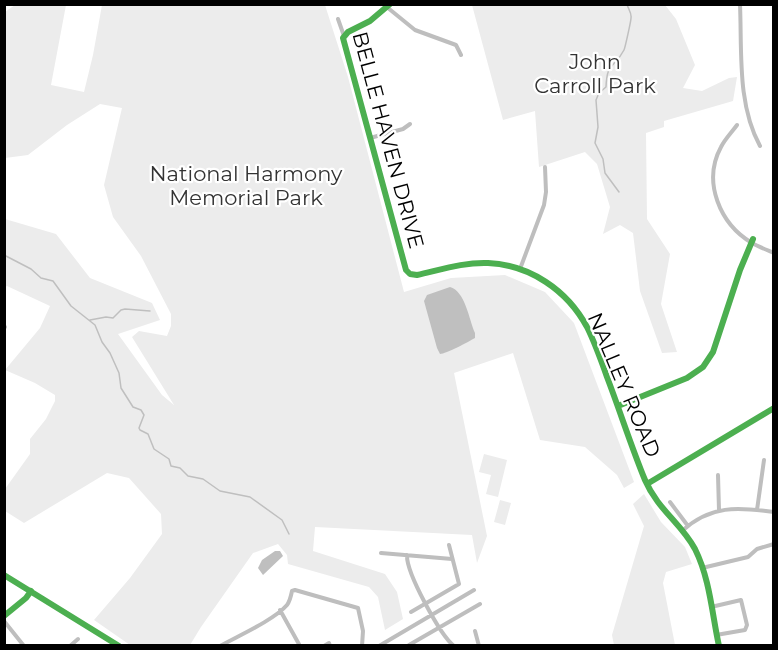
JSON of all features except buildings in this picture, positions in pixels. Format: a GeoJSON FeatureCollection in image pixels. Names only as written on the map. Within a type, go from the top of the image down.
{"type":"FeatureCollection","features":[{"type":"Feature","properties":{"kind":"street"},"geometry":{"type":"LineString","coordinates":[[740,4],[744,100],[760,146]]}},
{"type":"Feature","properties":{"kind":"street"},"geometry":{"type":"LineString","coordinates":[[344,36],[349,31],[370,21],[389,6],[416,30],[456,45],[461,55]]}},
{"type":"Feature","properties":{"kind":"street","name":"BELLE HAVEN DRIVE"},"geometry":{"type":"LineString","coordinates":[[339,20],[405,268]]}},
{"type":"Feature","properties":{"kind":"street"},"geometry":{"type":"LineString","coordinates":[[370,138],[403,129],[410,124]]}},
{"type":"Feature","properties":{"kind":"street"},"geometry":{"type":"LineString","coordinates":[[737,124],[718,154],[713,187],[718,207],[724,217],[752,241],[774,253]]}},
{"type":"Feature","properties":{"kind":"street"},"geometry":{"type":"LineString","coordinates":[[520,269],[544,205],[545,167]]}},
{"type":"Feature","properties":{"kind":"street"},"geometry":{"type":"LineString","coordinates":[[618,406],[687,378],[709,360],[718,342],[740,270],[752,241]]}},
{"type":"Feature","properties":{"kind":"street","name":"NALLEY ROAD"},"geometry":{"type":"LineString","coordinates":[[405,268],[414,275],[470,263],[495,263],[520,269],[552,286],[577,312],[586,326],[647,484],[662,511],[695,549],[702,568],[719,645]]}},
{"type":"Feature","properties":{"kind":"street"},"geometry":{"type":"LineString","coordinates":[[647,484],[774,408]]}},
{"type":"Feature","properties":{"kind":"street"},"geometry":{"type":"LineString","coordinates":[[757,510],[764,460]]}},
{"type":"Feature","properties":{"kind":"street"},"geometry":{"type":"LineString","coordinates":[[718,475],[719,510]]}},
{"type":"Feature","properties":{"kind":"street"},"geometry":{"type":"LineString","coordinates":[[670,502],[688,526]]}},
{"type":"Feature","properties":{"kind":"street"},"geometry":{"type":"LineString","coordinates":[[681,532],[708,514],[719,510],[738,508],[774,512]]}},
{"type":"Feature","properties":{"kind":"street"},"geometry":{"type":"LineString","coordinates":[[702,568],[748,557],[757,549],[774,544]]}},
{"type":"Feature","properties":{"kind":"street"},"geometry":{"type":"LineString","coordinates":[[411,612],[459,584],[448,545]]}},
{"type":"Feature","properties":{"kind":"street"},"geometry":{"type":"LineString","coordinates":[[381,553],[452,559]]}},
{"type":"Feature","properties":{"kind":"street"},"geometry":{"type":"LineString","coordinates":[[407,555],[408,568],[426,604],[448,640],[454,645]]}},
{"type":"Feature","properties":{"kind":"street"},"geometry":{"type":"LineString","coordinates":[[4,575],[118,645]]}},
{"type":"Feature","properties":{"kind":"street"},"geometry":{"type":"LineString","coordinates":[[220,645],[248,632],[280,610],[288,604],[294,590],[355,606],[360,610],[362,645]]}},
{"type":"Feature","properties":{"kind":"street"},"geometry":{"type":"LineString","coordinates":[[379,645],[474,590]]}},
{"type":"Feature","properties":{"kind":"street"},"geometry":{"type":"LineString","coordinates":[[24,645],[4,618],[31,591]]}},
{"type":"Feature","properties":{"kind":"street"},"geometry":{"type":"LineString","coordinates":[[711,607],[741,600],[747,625],[745,630],[716,635]]}},
{"type":"Feature","properties":{"kind":"street"},"geometry":{"type":"LineString","coordinates":[[409,645],[480,604]]}},
{"type":"Feature","properties":{"kind":"street"},"geometry":{"type":"LineString","coordinates":[[280,610],[300,645]]}},
{"type":"Feature","properties":{"kind":"street"},"geometry":{"type":"LineString","coordinates":[[475,631],[478,645]]}},
{"type":"Feature","properties":{"kind":"street"},"geometry":{"type":"LineString","coordinates":[[70,645],[78,639]]}},
{"type":"Feature","properties":{"kind":"street"},"geometry":{"type":"LineString","coordinates":[[324,645],[329,643],[330,645]]}},
{"type":"Feature","properties":{"kind":"green space","name":"National Harmony Memorial Park"},"geometry":{"type":"Polygon","coordinates":[[[15,5],[66,5],[51,85],[84,92],[102,5],[325,5],[348,77],[404,292],[451,278],[505,275],[545,292],[574,323],[634,482],[624,488],[617,475],[585,447],[540,440],[513,353],[454,373],[487,536],[477,563],[472,535],[315,527],[313,551],[385,574],[397,592],[403,619],[385,630],[378,597],[369,587],[288,564],[287,555],[278,544],[253,553],[190,645],[130,645],[94,620],[130,578],[162,534],[161,514],[129,478],[107,473],[24,523],[5,511],[5,489],[30,454],[30,439],[46,419],[55,401],[55,395],[5,370],[40,328],[50,306],[5,287],[5,219],[56,234],[90,278],[152,303],[160,320],[118,334],[162,395],[174,405],[132,337],[139,331],[167,336],[171,326],[171,314],[141,256],[113,217],[104,185],[122,108],[100,104],[67,125],[28,155],[5,158],[5,12],[15,5]]]}},
{"type":"Feature","properties":{"kind":"green space","name":"John Carroll Park"},"geometry":{"type":"Polygon","coordinates":[[[472,5],[665,5],[676,19],[695,65],[683,88],[702,91],[729,78],[737,77],[733,101],[664,121],[664,127],[646,133],[647,219],[670,254],[661,304],[677,352],[662,353],[640,291],[633,233],[620,225],[603,234],[610,207],[597,164],[585,152],[539,167],[535,111],[503,120],[472,5]]]}},
{"type":"Feature","properties":{"kind":"green space"},"geometry":{"type":"Polygon","coordinates":[[[484,454],[507,460],[498,497],[486,494],[491,475],[479,472],[484,454]]]}},
{"type":"Feature","properties":{"kind":"green space"},"geometry":{"type":"Polygon","coordinates":[[[644,494],[661,522],[685,547],[692,564],[666,572],[663,583],[675,645],[614,645],[612,635],[644,526],[633,504],[644,494]]]}},
{"type":"Feature","properties":{"kind":"green space"},"geometry":{"type":"Polygon","coordinates":[[[500,500],[511,503],[505,525],[494,522],[500,500]]]}},
{"type":"Feature","properties":{"kind":"shaded area"},"geometry":{"type":"Polygon","coordinates":[[[450,287],[459,294],[466,306],[475,338],[440,354],[424,301],[427,295],[450,287]]]}},
{"type":"Feature","properties":{"kind":"shaded area"},"geometry":{"type":"Polygon","coordinates":[[[275,551],[280,551],[283,556],[263,575],[258,568],[262,560],[275,551]]]}},
{"type":"Feature","properties":{"kind":"waterway"},"geometry":{"type":"LineString","coordinates":[[619,192],[605,173],[603,159],[595,143],[598,127],[596,100],[599,93],[606,87],[609,69],[624,50],[631,16],[627,4]]}},
{"type":"Feature","properties":{"kind":"waterway"},"geometry":{"type":"LineString","coordinates":[[4,255],[31,269],[41,278],[53,281],[71,306],[95,325],[119,373],[121,388],[133,407],[141,410],[144,415],[140,430],[148,434],[154,449],[169,459],[171,466],[180,468],[188,476],[203,479],[220,491],[250,497],[282,520],[289,534]]}},
{"type":"Feature","properties":{"kind":"waterway"},"geometry":{"type":"LineString","coordinates":[[90,320],[113,318],[125,309],[150,311]]}},
{"type":"Feature","properties":{"kind":"traffic: fast"},"geometry":{"type":"LineString","coordinates":[[390,4],[370,21],[348,32],[343,38],[406,270],[410,274],[417,275],[470,264],[503,265],[533,274],[546,282],[558,291],[579,314],[593,339],[650,491],[683,531],[700,560],[719,646]]}},
{"type":"Feature","properties":{"kind":"traffic: fast"},"geometry":{"type":"LineString","coordinates":[[618,406],[687,378],[703,367],[713,352],[740,270],[753,239]]}},
{"type":"Feature","properties":{"kind":"traffic: fast"},"geometry":{"type":"LineString","coordinates":[[647,484],[774,408]]}},
{"type":"Feature","properties":{"kind":"traffic: fast"},"geometry":{"type":"LineString","coordinates":[[4,575],[119,646]]}},
{"type":"Feature","properties":{"kind":"traffic: fast"},"geometry":{"type":"LineString","coordinates":[[4,616],[31,591]]}}]}
